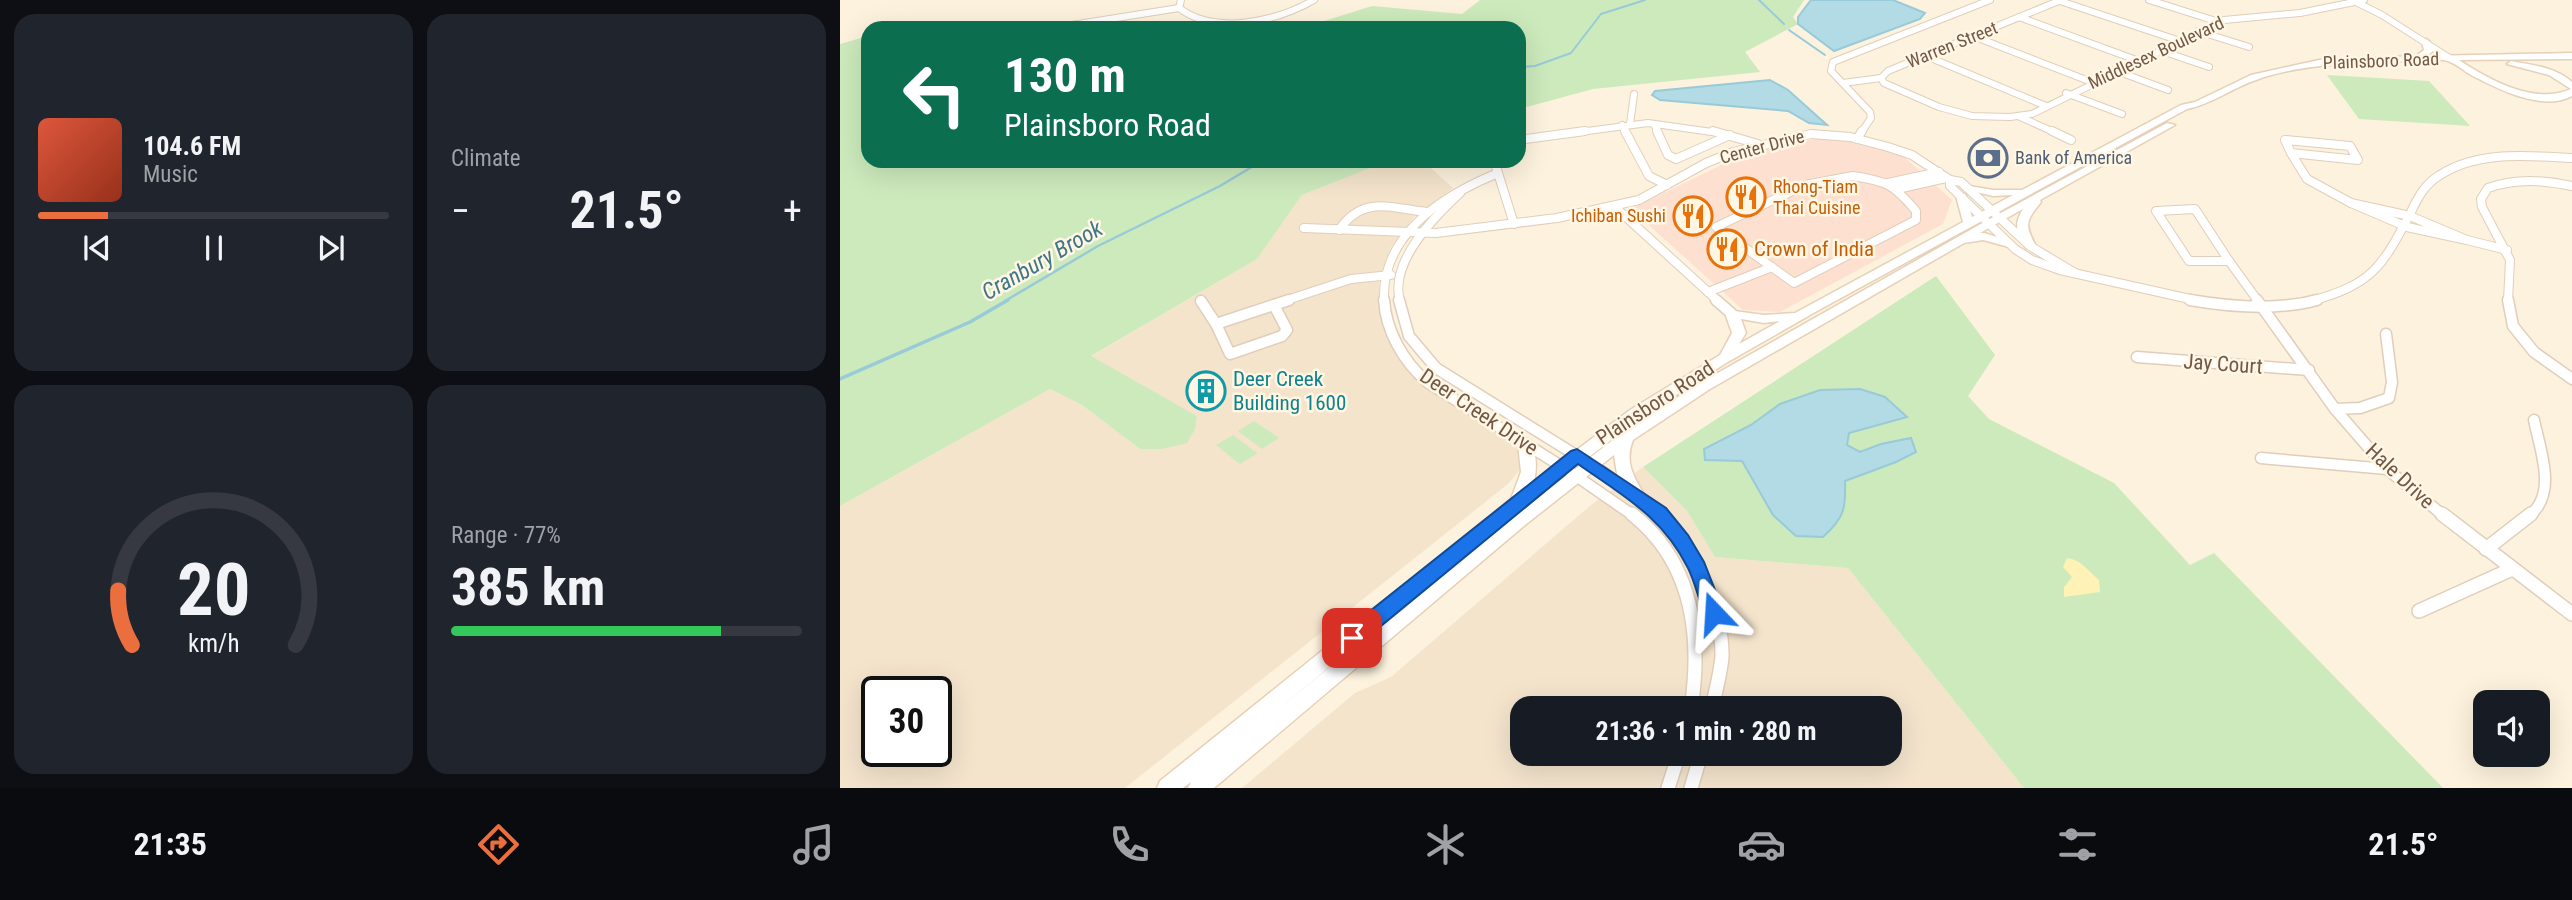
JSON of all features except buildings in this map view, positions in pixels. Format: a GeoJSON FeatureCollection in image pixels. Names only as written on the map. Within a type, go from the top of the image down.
{"type":"FeatureCollection","features":[{"type":"Feature","properties":{"kind":"street"},"geometry":{"type":"LineString","coordinates":[[1259,21],[1292,12],[1314,0]]}},
{"type":"Feature","properties":{"kind":"street"},"geometry":{"type":"LineString","coordinates":[[1857,139],[1871,118],[1870,112],[1830,66],[1837,58],[1990,0]]}},
{"type":"Feature","properties":{"kind":"street"},"geometry":{"type":"LineString","coordinates":[[2061,0],[2176,40]]}},
{"type":"Feature","properties":{"kind":"street","name":"Warren Street"},"geometry":{"type":"LineString","coordinates":[[1843,83],[1881,78],[1888,71],[2061,0]]}},
{"type":"Feature","properties":{"kind":"street"},"geometry":{"type":"LineString","coordinates":[[2150,0],[2219,22]]}},
{"type":"Feature","properties":{"kind":"street","name":"Middlesex Boulevard"},"geometry":{"type":"LineString","coordinates":[[2196,31],[2211,20],[2236,14],[2357,1]]}},
{"type":"Feature","properties":{"kind":"street","name":"Middlesex Boulevard"},"geometry":{"type":"LineString","coordinates":[[2113,70],[2152,48],[2219,22],[2243,16],[2298,13],[2351,5],[2357,1]]}},
{"type":"Feature","properties":{"kind":"street","name":"Plainsboro Road"},"geometry":{"type":"LineString","coordinates":[[2357,1],[2451,59]]}},
{"type":"Feature","properties":{"kind":"street"},"geometry":{"type":"LineString","coordinates":[[1090,21],[1180,4],[1184,13],[1208,21]]}},
{"type":"Feature","properties":{"kind":"street"},"geometry":{"type":"LineString","coordinates":[[2019,17],[2138,61]]}},
{"type":"Feature","properties":{"kind":"street"},"geometry":{"type":"LineString","coordinates":[[2196,31],[2249,47]]}},
{"type":"Feature","properties":{"kind":"street"},"geometry":{"type":"LineString","coordinates":[[1973,36],[2090,81]]}},
{"type":"Feature","properties":{"kind":"street","name":"Middlesex Boulevard"},"geometry":{"type":"LineString","coordinates":[[1881,78],[1895,88],[1958,114],[1993,118],[2018,116],[2032,114],[2042,105],[2113,70],[2138,61],[2176,40]]}},
{"type":"Feature","properties":{"kind":"street"},"geometry":{"type":"LineString","coordinates":[[2417,59],[2428,51],[2426,42]]}},
{"type":"Feature","properties":{"kind":"street"},"geometry":{"type":"LineString","coordinates":[[2152,48],[2209,67]]}},
{"type":"Feature","properties":{"kind":"street"},"geometry":{"type":"LineString","coordinates":[[1926,56],[2042,105]]}},
{"type":"Feature","properties":{"kind":"street"},"geometry":{"type":"LineString","coordinates":[[2451,59],[2572,56]]}},
{"type":"Feature","properties":{"kind":"street"},"geometry":{"type":"LineString","coordinates":[[2451,59],[2481,77],[2519,93],[2555,98],[2568,96],[2572,90],[2560,77],[2542,70],[2464,59]]}},
{"type":"Feature","properties":{"kind":"street","name":"Plainsboro Road"},"geometry":{"type":"LineString","coordinates":[[1584,460],[1627,437],[1698,390],[1955,243],[2033,187],[2185,107],[2198,104],[2254,77],[2288,69],[2354,60],[2451,59]]}},
{"type":"Feature","properties":{"kind":"street"},"geometry":{"type":"LineString","coordinates":[[2113,70],[2168,90]]}},
{"type":"Feature","properties":{"kind":"street"},"geometry":{"type":"LineString","coordinates":[[2066,93],[2122,114]]}},
{"type":"Feature","properties":{"kind":"street"},"geometry":{"type":"LineString","coordinates":[[1634,94],[1626,125],[1649,176],[1667,185]]}},
{"type":"Feature","properties":{"kind":"street","name":"Plainsboro Road"},"geometry":{"type":"LineString","coordinates":[[1198,788],[1450,578],[1635,414],[1721,360],[1968,222],[1991,216],[2051,190],[2194,111],[2198,104]]}},
{"type":"Feature","properties":{"kind":"street"},"geometry":{"type":"LineString","coordinates":[[2018,116],[2071,140]]}},
{"type":"Feature","properties":{"kind":"street"},"geometry":{"type":"LineString","coordinates":[[1654,124],[1668,155],[1676,159],[1730,135]]}},
{"type":"Feature","properties":{"kind":"street"},"geometry":{"type":"LineString","coordinates":[[1526,139],[1626,125],[1654,124],[1730,135],[1759,144]]}},
{"type":"Feature","properties":{"kind":"street","name":"Center Drive"},"geometry":{"type":"LineString","coordinates":[[1304,228],[1422,234],[1615,207],[1639,200],[1706,163],[1759,144],[1811,134],[1857,139],[1912,155],[1945,177],[1950,186],[1964,192],[1991,216]]}},
{"type":"Feature","properties":{"kind":"street"},"geometry":{"type":"LineString","coordinates":[[2291,153],[2357,160],[2350,146],[2285,140],[2297,171],[2311,183],[2351,203],[2404,220],[2447,238],[2507,250]]}},
{"type":"Feature","properties":{"kind":"street"},"geometry":{"type":"LineString","coordinates":[[1955,243],[1984,236],[2009,244],[2034,261],[2061,271],[2156,294],[2203,302],[2263,306],[2317,300],[2370,277],[2383,263],[2404,220],[2430,181],[2452,168],[2499,158],[2572,158]]}},
{"type":"Feature","properties":{"kind":"street"},"geometry":{"type":"LineString","coordinates":[[1496,168],[1514,223]]}},
{"type":"Feature","properties":{"kind":"street"},"geometry":{"type":"LineString","coordinates":[[1466,186],[1498,173]]}},
{"type":"Feature","properties":{"kind":"street"},"geometry":{"type":"LineString","coordinates":[[1857,175],[1888,183],[1897,189],[1916,211],[1916,220],[1794,283],[1716,227],[1800,186],[1857,175]]}},
{"type":"Feature","properties":{"kind":"street"},"geometry":{"type":"LineString","coordinates":[[1888,183],[1945,177]]}},
{"type":"Feature","properties":{"kind":"street"},"geometry":{"type":"LineString","coordinates":[[1897,189],[1945,177]]}},
{"type":"Feature","properties":{"kind":"street"},"geometry":{"type":"LineString","coordinates":[[2572,186],[2537,180],[2511,181],[2488,188],[2481,199],[2482,207],[2507,250],[2511,276],[2508,299],[2513,326],[2534,352],[2572,379]]}},
{"type":"Feature","properties":{"kind":"street","name":"Deer Creek Drive"},"geometry":{"type":"LineString","coordinates":[[1466,186],[1452,192],[1407,233],[1385,276],[1383,300],[1389,328],[1397,345],[1417,372],[1448,396],[1570,472],[1636,517],[1660,540],[1679,568],[1693,614],[1696,636],[1693,696]]}},
{"type":"Feature","properties":{"kind":"street","name":"Deer Creek Drive"},"geometry":{"type":"LineString","coordinates":[[1466,186],[1410,249],[1401,274],[1398,295],[1409,336],[1436,368],[1584,460],[1660,513],[1681,540],[1713,604],[1722,655],[1714,696]]}},
{"type":"Feature","properties":{"kind":"street"},"geometry":{"type":"LineString","coordinates":[[1968,222],[1964,192],[2017,192],[2033,187]]}},
{"type":"Feature","properties":{"kind":"street"},"geometry":{"type":"LineString","coordinates":[[2029,246],[2020,228],[2023,216],[2051,190]]}},
{"type":"Feature","properties":{"kind":"street"},"geometry":{"type":"LineString","coordinates":[[1339,230],[1357,208],[1367,206],[1427,212]]}},
{"type":"Feature","properties":{"kind":"street"},"geometry":{"type":"LineString","coordinates":[[1615,207],[1731,313],[1739,332],[1733,346],[1721,360]]}},
{"type":"Feature","properties":{"kind":"street","name":"Hale Drive"},"geometry":{"type":"LineString","coordinates":[[2229,261],[2189,261],[2156,211],[2195,209],[2334,409],[2387,468],[2486,549],[2572,614]]}},
{"type":"Feature","properties":{"kind":"street"},"geometry":{"type":"LineString","coordinates":[[1991,216],[2009,244]]}},
{"type":"Feature","properties":{"kind":"street"},"geometry":{"type":"LineString","coordinates":[[1991,216],[2029,246],[2075,273]]}},
{"type":"Feature","properties":{"kind":"street"},"geometry":{"type":"LineString","coordinates":[[1708,292],[1772,267]]}},
{"type":"Feature","properties":{"kind":"street"},"geometry":{"type":"LineString","coordinates":[[1216,324],[1351,279],[1401,274]]}},
{"type":"Feature","properties":{"kind":"street"},"geometry":{"type":"LineString","coordinates":[[1201,301],[1216,324],[1230,354],[1243,352],[1282,336],[1287,330],[1274,305]]}},
{"type":"Feature","properties":{"kind":"street"},"geometry":{"type":"LineString","coordinates":[[1731,313],[1773,319],[1790,317],[1813,308]]}},
{"type":"Feature","properties":{"kind":"street"},"geometry":{"type":"LineString","coordinates":[[2334,409],[2360,408],[2389,398],[2392,382],[2386,334]]}},
{"type":"Feature","properties":{"kind":"street","name":"Jay Court"},"geometry":{"type":"LineString","coordinates":[[2137,357],[2309,370]]}},
{"type":"Feature","properties":{"kind":"street"},"geometry":{"type":"LineString","coordinates":[[2486,549],[2539,508],[2546,481],[2534,420]]}},
{"type":"Feature","properties":{"kind":"street"},"geometry":{"type":"LineString","coordinates":[[1627,437],[1620,452],[1622,472],[1637,496]]}},
{"type":"Feature","properties":{"kind":"street"},"geometry":{"type":"LineString","coordinates":[[1516,504],[1529,479],[1531,461],[1525,444]]}},
{"type":"Feature","properties":{"kind":"street"},"geometry":{"type":"LineString","coordinates":[[2262,458],[2387,468]]}},
{"type":"Feature","properties":{"kind":"street","name":"Plainsboro Road"},"geometry":{"type":"LineString","coordinates":[[1167,788],[1516,504],[1570,472]]}},
{"type":"Feature","properties":{"kind":"street"},"geometry":{"type":"LineString","coordinates":[[2419,611],[2512,569]]}},
{"type":"Feature","properties":{"kind":"street"},"geometry":{"type":"LineString","coordinates":[[1668,788],[1675,766]]}},
{"type":"Feature","properties":{"kind":"street"},"geometry":{"type":"LineString","coordinates":[[1691,788],[1697,766]]}},
{"type":"Feature","properties":{"kind":"shaded area"},"geometry":{"type":"Polygon","coordinates":[[[1829,137],[1902,155],[1952,200],[1943,224],[1780,312],[1743,310],[1631,209],[1754,149],[1829,137]]]}},
{"type":"Feature","properties":{"kind":"shaded area"},"geometry":{"type":"Polygon","coordinates":[[[1370,168],[1431,168],[1453,188],[1414,217],[1391,247],[1379,280],[1380,315],[1394,350],[1421,385],[1519,447],[1525,464],[1508,484],[1125,788],[840,788],[840,506],[1050,389],[1082,405],[1140,449],[1197,416],[1090,357],[1257,259],[1302,195],[1370,168]]]}},
{"type":"Feature","properties":{"kind":"shaded area"},"geometry":{"type":"Polygon","coordinates":[[[1643,467],[1687,511],[1715,557],[1848,568],[2024,788],[1242,788],[1355,693],[1391,677],[1591,505],[1643,467]]]}},
{"type":"Feature","properties":{"kind":"green space"},"geometry":{"type":"Polygon","coordinates":[[[1480,0],[1804,0],[1793,17],[1798,24],[1745,52],[1760,72],[1593,89],[1526,107],[1526,21],[1324,21],[1372,6],[1462,14],[1480,0]]]}},
{"type":"Feature","properties":{"kind":"green space"},"geometry":{"type":"Polygon","coordinates":[[[861,38],[861,168],[1370,168],[1302,195],[1257,259],[1091,356],[1197,416],[1195,429],[1187,443],[1162,449],[1140,449],[1082,405],[1050,389],[840,506],[840,44],[861,38]]]}},
{"type":"Feature","properties":{"kind":"green space"},"geometry":{"type":"Polygon","coordinates":[[[2327,75],[2429,81],[2470,126],[2359,119],[2327,75]]]}},
{"type":"Feature","properties":{"kind":"green space"},"geometry":{"type":"Polygon","coordinates":[[[1936,276],[1995,355],[1968,396],[1989,419],[2114,483],[2190,565],[2214,553],[2443,788],[2024,788],[1848,568],[1715,557],[1687,511],[1643,467],[1936,276]]]}},
{"type":"Feature","properties":{"kind":"green space"},"geometry":{"type":"Polygon","coordinates":[[[1254,421],[1279,438],[1262,449],[1238,431],[1254,421]]]}},
{"type":"Feature","properties":{"kind":"green space"},"geometry":{"type":"Polygon","coordinates":[[[1233,435],[1258,453],[1240,464],[1216,445],[1233,435]]]}},
{"type":"Feature","properties":{"kind":"sand"},"geometry":{"type":"Polygon","coordinates":[[[2067,558],[2081,563],[2099,580],[2100,592],[2064,597],[2064,587],[2072,577],[2063,567],[2067,558]]]}},
{"type":"Feature","properties":{"kind":"water"},"geometry":{"type":"Polygon","coordinates":[[[1811,0],[1893,0],[1925,13],[1920,19],[1834,51],[1798,24],[1798,17],[1811,0]]]}},
{"type":"Feature","properties":{"kind":"water"},"geometry":{"type":"Polygon","coordinates":[[[1770,80],[1788,90],[1827,125],[1809,123],[1788,111],[1660,100],[1652,95],[1655,91],[1770,80]]]}},
{"type":"Feature","properties":{"kind":"water"},"geometry":{"type":"Polygon","coordinates":[[[1860,389],[1885,397],[1907,417],[1849,433],[1847,445],[1860,452],[1881,444],[1911,438],[1916,452],[1845,481],[1842,512],[1823,537],[1796,536],[1773,515],[1742,461],[1705,460],[1704,449],[1751,425],[1780,404],[1820,390],[1860,389]]]}},
{"type":"Feature","properties":{"kind":"waterway","name":"Cranbury Brook"},"geometry":{"type":"LineString","coordinates":[[1526,67],[1571,53],[1601,14],[1645,0]]}},
{"type":"Feature","properties":{"kind":"waterway"},"geometry":{"type":"LineString","coordinates":[[1759,0],[1784,24]]}},
{"type":"Feature","properties":{"kind":"waterway"},"geometry":{"type":"LineString","coordinates":[[1789,30],[1825,55]]}},
{"type":"Feature","properties":{"kind":"waterway","name":"Cranbury Brook"},"geometry":{"type":"LineString","coordinates":[[1005,301],[1098,246],[1220,186],[1250,168]]}},
{"type":"Feature","properties":{"kind":"waterway","name":"Cranbury Brook"},"geometry":{"type":"LineString","coordinates":[[840,379],[970,322],[1008,300]]}},
{"type":"Feature","properties":{"kind":"place","name":"Bank of America"},"geometry":{"type":"Point","coordinates":[1988,158]}},
{"type":"Feature","properties":{"kind":"place","name":"Rhong-Tiam Thai Cuisine"},"geometry":{"type":"Point","coordinates":[1746,197]}},
{"type":"Feature","properties":{"kind":"place","name":"Ichiban Sushi"},"geometry":{"type":"Point","coordinates":[1693,216]}},
{"type":"Feature","properties":{"kind":"place","name":"Crown of India"},"geometry":{"type":"Point","coordinates":[1727,249]}},
{"type":"Feature","properties":{"kind":"place","name":"Deer Creek Building 1600"},"geometry":{"type":"Point","coordinates":[1206,391]}},
{"type":"Feature","properties":{"kind":"route"},"geometry":{"type":"LineString","coordinates":[[1352,638],[1577,456],[1660,513],[1681,540],[1697,568],[1713,604],[1714,613]]}}]}
